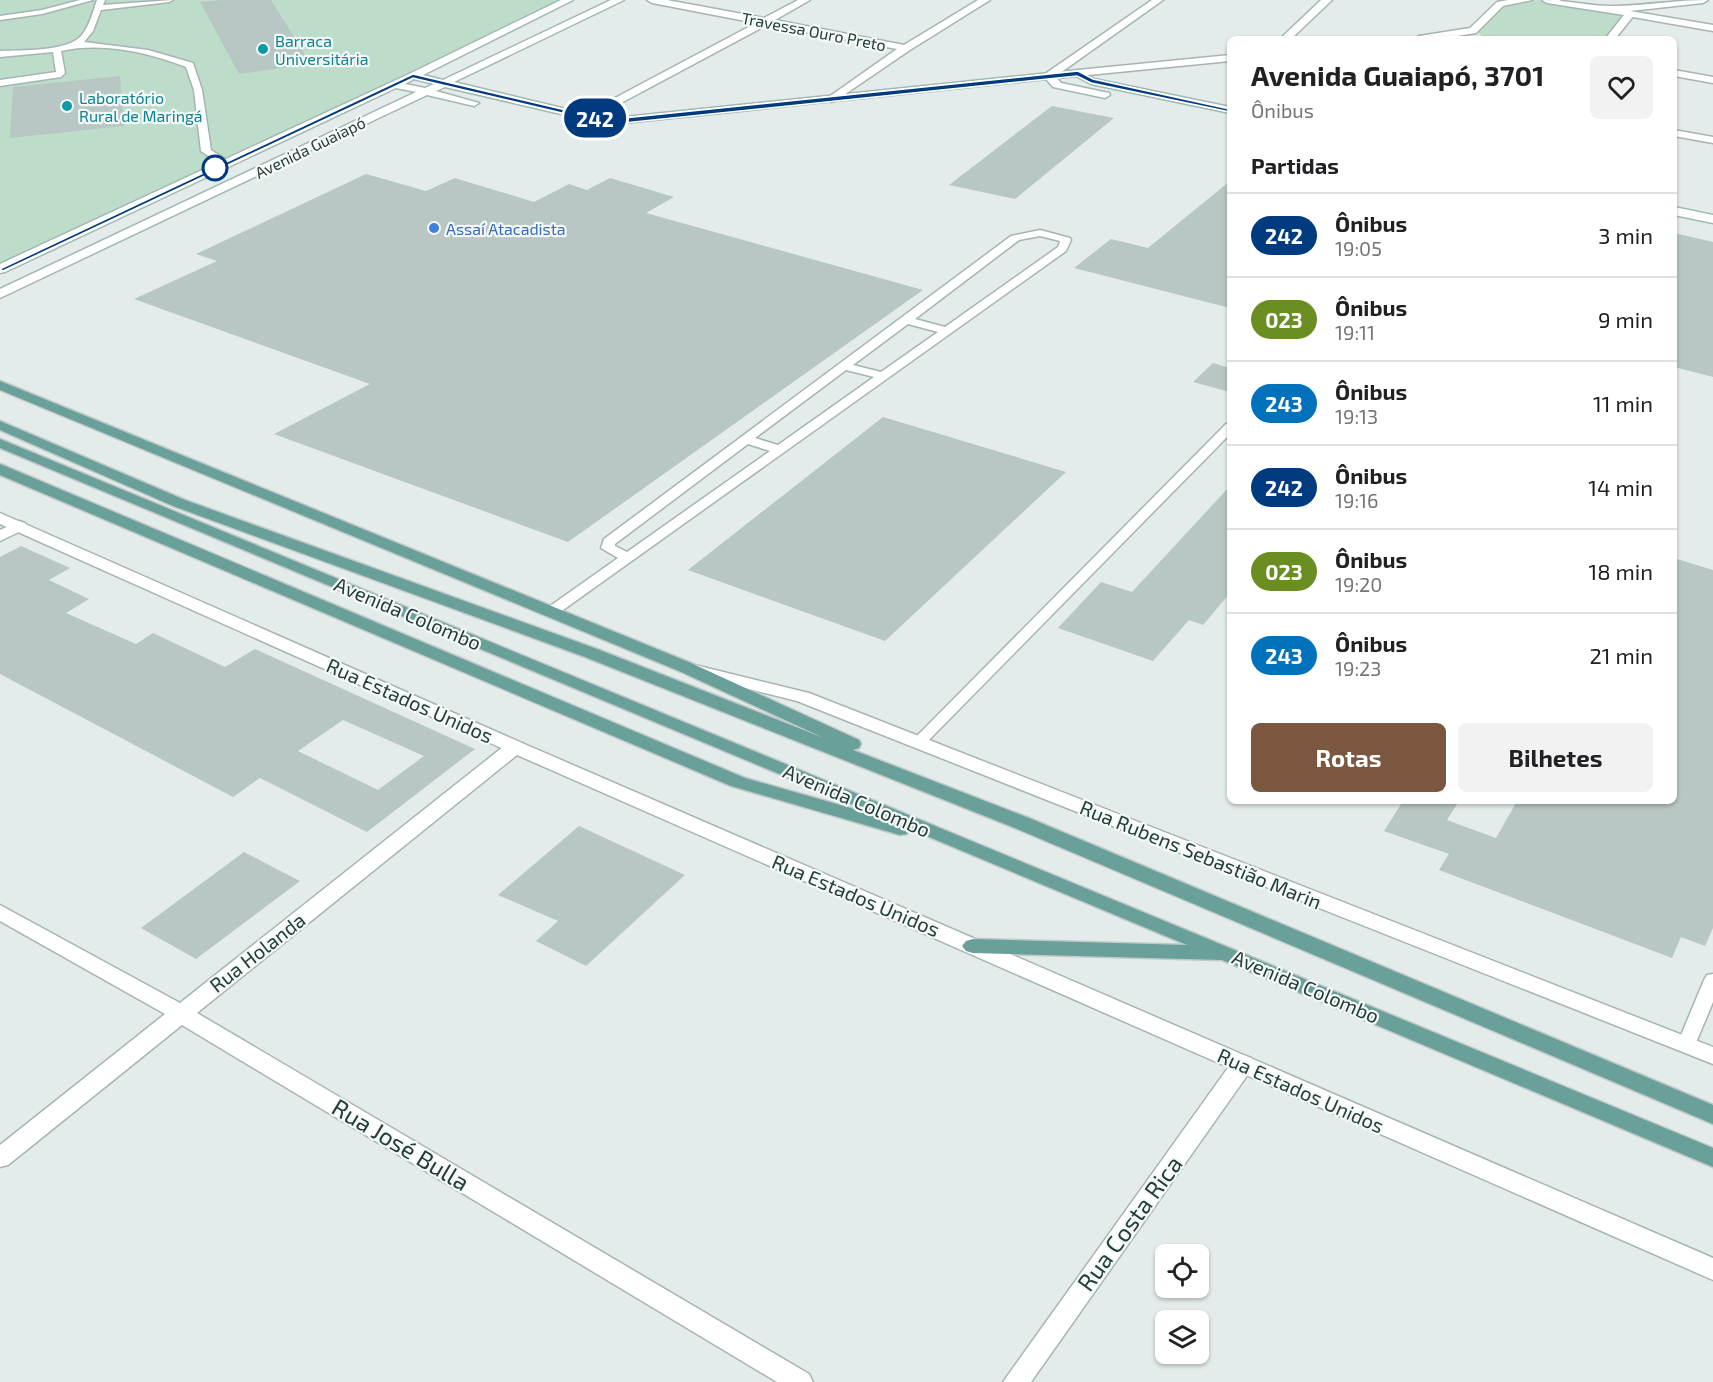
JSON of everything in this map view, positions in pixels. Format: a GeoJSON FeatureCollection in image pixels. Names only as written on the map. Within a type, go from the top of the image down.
{"type":"FeatureCollection","features":[{"type":"Feature","properties":{"kind":"main road"},"geometry":{"type":"LineString","coordinates":[[0,386],[685,667],[1022,823]]}},
{"type":"Feature","properties":{"kind":"main road","name":"Avenida Colombo"},"geometry":{"type":"LineString","coordinates":[[0,425],[179,503],[591,652],[1022,823],[1713,1115]]}},
{"type":"Feature","properties":{"kind":"main road","name":"Avenida Colombo"},"geometry":{"type":"LineString","coordinates":[[0,443],[1232,955],[1713,1158]]}},
{"type":"Feature","properties":{"kind":"main road"},"geometry":{"type":"LineString","coordinates":[[0,469],[738,782],[987,855]]}},
{"type":"Feature","properties":{"kind":"main road"},"geometry":{"type":"LineString","coordinates":[[974,946],[1232,955]]}},
{"type":"Feature","properties":{"kind":"street","name":"Avenida Guaiapó"},"geometry":{"type":"LineString","coordinates":[[0,269],[413,76],[568,0]]}},
{"type":"Feature","properties":{"kind":"street","name":"Avenida Guaiapó"},"geometry":{"type":"LineString","coordinates":[[0,294],[619,0]]}},
{"type":"Feature","properties":{"kind":"street","name":"Travessa Ouro Preto"},"geometry":{"type":"LineString","coordinates":[[652,0],[906,48]]}},
{"type":"Feature","properties":{"kind":"street"},"geometry":{"type":"LineString","coordinates":[[587,117],[805,0]]}},
{"type":"Feature","properties":{"kind":"street"},"geometry":{"type":"LineString","coordinates":[[831,99],[906,48],[984,0]]}},
{"type":"Feature","properties":{"kind":"street"},"geometry":{"type":"LineString","coordinates":[[1053,81],[1060,68],[1158,0]]}},
{"type":"Feature","properties":{"kind":"street"},"geometry":{"type":"LineString","coordinates":[[1288,36],[1327,0]]}},
{"type":"Feature","properties":{"kind":"street"},"geometry":{"type":"LineString","coordinates":[[1448,36],[1477,33],[1501,2],[1527,0]]}},
{"type":"Feature","properties":{"kind":"street"},"geometry":{"type":"LineString","coordinates":[[1547,0],[1615,9],[1630,14],[1713,28]]}},
{"type":"Feature","properties":{"kind":"street"},"geometry":{"type":"LineString","coordinates":[[1615,9],[1703,0]]}},
{"type":"Feature","properties":{"kind":"street"},"geometry":{"type":"LineString","coordinates":[[1612,36],[1630,14],[1713,6]]}},
{"type":"Feature","properties":{"kind":"street"},"geometry":{"type":"LineString","coordinates":[[394,84],[582,126],[609,129],[1053,81],[1078,74],[1227,58]]}},
{"type":"Feature","properties":{"kind":"street"},"geometry":{"type":"LineString","coordinates":[[413,76],[587,117],[624,120],[831,99],[1053,81],[1091,81],[1227,67]]}},
{"type":"Feature","properties":{"kind":"street"},"geometry":{"type":"LineString","coordinates":[[1060,68],[1091,81],[1227,109]]}},
{"type":"Feature","properties":{"kind":"street"},"geometry":{"type":"LineString","coordinates":[[1677,74],[1713,80]]}},
{"type":"Feature","properties":{"kind":"street"},"geometry":{"type":"LineString","coordinates":[[1053,81],[1227,119]]}},
{"type":"Feature","properties":{"kind":"street"},"geometry":{"type":"LineString","coordinates":[[1677,134],[1713,140]]}},
{"type":"Feature","properties":{"kind":"street"},"geometry":{"type":"LineString","coordinates":[[225,163],[258,173]]}},
{"type":"Feature","properties":{"kind":"street"},"geometry":{"type":"LineString","coordinates":[[1677,201],[1713,208]]}},
{"type":"Feature","properties":{"kind":"street"},"geometry":{"type":"LineString","coordinates":[[1677,212],[1713,219]]}},
{"type":"Feature","properties":{"kind":"street","name":"Rua Estados Unidos"},"geometry":{"type":"LineString","coordinates":[[0,518],[515,747],[1713,1269]]}},
{"type":"Feature","properties":{"kind":"street"},"geometry":{"type":"LineString","coordinates":[[0,536],[19,526]]}},
{"type":"Feature","properties":{"kind":"street","name":"Rua Rubens Sebastião Marin"},"geometry":{"type":"LineString","coordinates":[[685,667],[803,697],[1713,1056]]}},
{"type":"Feature","properties":{"kind":"street","name":"Rua Holanda"},"geometry":{"type":"LineString","coordinates":[[0,1158],[515,747]]}},
{"type":"Feature","properties":{"kind":"street","name":"Rua José Bulla"},"geometry":{"type":"LineString","coordinates":[[0,912],[180,1013],[800,1382]]}},
{"type":"Feature","properties":{"kind":"street","name":"Rua Costa Rica"},"geometry":{"type":"LineString","coordinates":[[1016,1382],[1243,1064]]}},
{"type":"Feature","properties":{"kind":"lane"},"geometry":{"type":"LineString","coordinates":[[0,18],[42,12],[89,0]]}},
{"type":"Feature","properties":{"kind":"lane"},"geometry":{"type":"LineString","coordinates":[[76,44],[85,38],[99,4],[169,0]]}},
{"type":"Feature","properties":{"kind":"lane"},"geometry":{"type":"LineString","coordinates":[[0,54],[76,44],[122,47],[161,54],[190,65],[198,90],[206,151],[225,163]]}},
{"type":"Feature","properties":{"kind":"lane"},"geometry":{"type":"LineString","coordinates":[[0,83],[58,75],[61,73],[56,48]]}},
{"type":"Feature","properties":{"kind":"lane"},"geometry":{"type":"LineString","coordinates":[[551,612],[631,556],[781,450],[1062,249],[1066,240],[1043,233],[1022,234],[609,542],[608,548],[611,551],[631,556]]}},
{"type":"Feature","properties":{"kind":"lane"},"geometry":{"type":"LineString","coordinates":[[907,320],[948,331]]}},
{"type":"Feature","properties":{"kind":"lane"},"geometry":{"type":"LineString","coordinates":[[845,366],[884,376]]}},
{"type":"Feature","properties":{"kind":"lane"},"geometry":{"type":"LineString","coordinates":[[918,743],[1227,430]]}},
{"type":"Feature","properties":{"kind":"lane"},"geometry":{"type":"LineString","coordinates":[[747,440],[781,450]]}},
{"type":"Feature","properties":{"kind":"lane"},"geometry":{"type":"LineString","coordinates":[[1686,1046],[1713,980]]}},
{"type":"Feature","properties":{"kind":"green space"},"geometry":{"type":"Polygon","coordinates":[[[0,0],[568,0],[0,269],[0,0]]]}},
{"type":"Feature","properties":{"kind":"green space"},"geometry":{"type":"Polygon","coordinates":[[[1527,0],[1579,3],[1630,14],[1612,36],[1483,36],[1474,31],[1500,4],[1527,0]]]}},
{"type":"Feature","properties":{"kind":"building"},"geometry":{"type":"Polygon","coordinates":[[[271,0],[311,64],[239,74],[200,2],[271,0]]]}},
{"type":"Feature","properties":{"kind":"building","name":"Laboratório Rural de Maringá"},"geometry":{"type":"Polygon","coordinates":[[[120,76],[124,126],[10,138],[13,87],[120,76]]]}},
{"type":"Feature","properties":{"kind":"building"},"geometry":{"type":"Polygon","coordinates":[[[1052,106],[1114,118],[1015,199],[949,185],[1052,106]]]}},
{"type":"Feature","properties":{"kind":"building"},"geometry":{"type":"Polygon","coordinates":[[[366,174],[426,191],[455,178],[534,202],[569,184],[587,190],[610,178],[674,197],[646,213],[923,290],[568,542],[274,434],[370,384],[134,299],[217,261],[196,254],[366,174]]]}},
{"type":"Feature","properties":{"kind":"building"},"geometry":{"type":"Polygon","coordinates":[[[1227,183],[1227,307],[1074,268],[1111,239],[1148,248],[1227,183]]]}},
{"type":"Feature","properties":{"kind":"building"},"geometry":{"type":"Polygon","coordinates":[[[1677,234],[1713,242],[1713,377],[1677,368],[1677,234]]]}},
{"type":"Feature","properties":{"kind":"building"},"geometry":{"type":"Polygon","coordinates":[[[1213,363],[1227,367],[1227,391],[1193,382],[1213,363]]]}},
{"type":"Feature","properties":{"kind":"building"},"geometry":{"type":"Polygon","coordinates":[[[883,417],[1066,472],[885,641],[688,570],[883,417]]]}},
{"type":"Feature","properties":{"kind":"building"},"geometry":{"type":"Polygon","coordinates":[[[1227,489],[1227,597],[1203,625],[1189,620],[1153,661],[1058,628],[1101,582],[1132,592],[1227,489]]]}},
{"type":"Feature","properties":{"kind":"building"},"geometry":{"type":"Polygon","coordinates":[[[21,546],[70,568],[49,580],[89,599],[66,613],[136,644],[153,633],[225,667],[255,649],[475,749],[367,832],[260,778],[233,797],[0,674],[0,557],[21,546]],[[343,720],[298,751],[378,790],[424,756],[343,720]]]}},
{"type":"Feature","properties":{"kind":"building"},"geometry":{"type":"Polygon","coordinates":[[[1677,559],[1713,570],[1713,928],[1705,946],[1681,937],[1672,958],[1439,870],[1449,854],[1384,831],[1401,804],[1457,804],[1447,820],[1496,838],[1515,804],[1677,804],[1677,559]]]}},
{"type":"Feature","properties":{"kind":"building"},"geometry":{"type":"Polygon","coordinates":[[[579,826],[685,875],[586,966],[536,941],[558,921],[498,895],[579,826]]]}},
{"type":"Feature","properties":{"kind":"building"},"geometry":{"type":"Polygon","coordinates":[[[244,852],[300,881],[196,959],[141,928],[244,852]]]}},
{"type":"Feature","properties":{"kind":"bus line","name":"242"},"geometry":{"type":"LineString","coordinates":[[0,269],[413,76],[607,120],[647,119],[1078,74],[1091,81],[1227,109]]}},
{"type":"Feature","properties":{"kind":"place","name":"Barraca Universitária"},"geometry":{"type":"Point","coordinates":[263,49]}},
{"type":"Feature","properties":{"kind":"place","name":"Laboratório Rural de Maringá"},"geometry":{"type":"Point","coordinates":[67,106]}},
{"type":"Feature","properties":{"kind":"place","name":"Assaí Atacadista"},"geometry":{"type":"Point","coordinates":[434,228]}}]}
